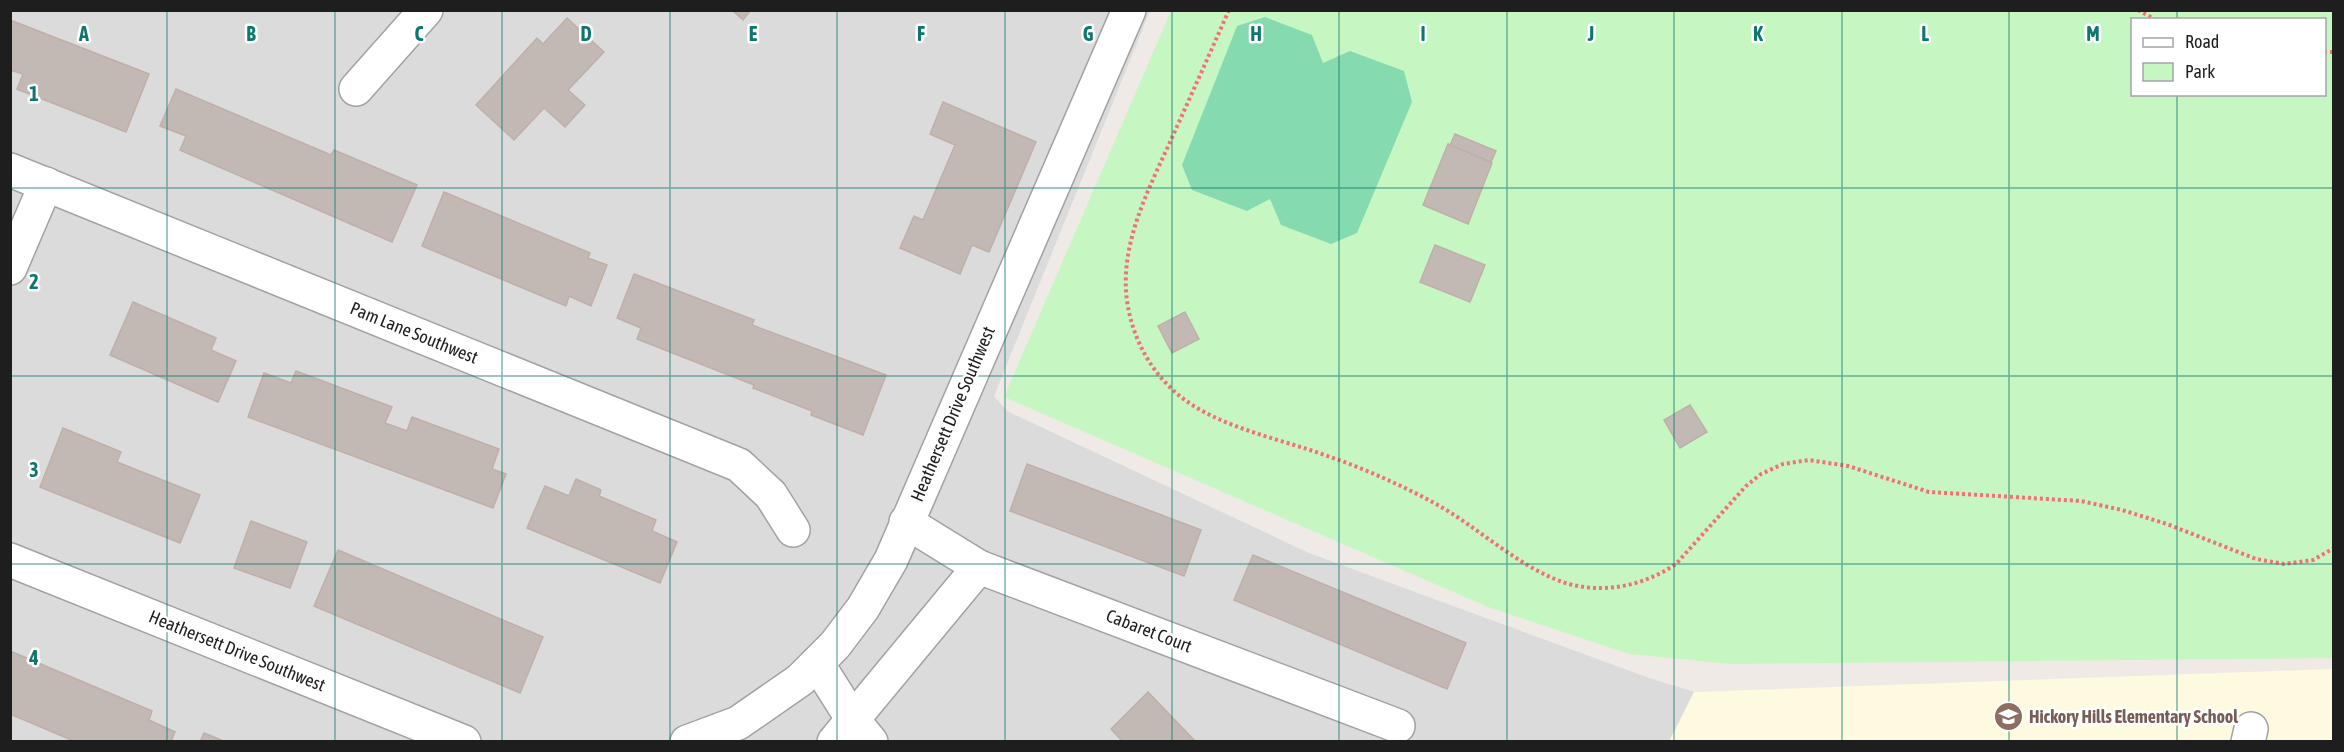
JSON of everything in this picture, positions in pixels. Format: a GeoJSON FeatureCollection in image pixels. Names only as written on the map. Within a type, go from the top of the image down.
{"type":"FeatureCollection","features":[{"type":"Feature","properties":{"kind":"street"},"geometry":{"type":"LineString","coordinates":[[356,89],[426,10]]}},
{"type":"Feature","properties":{"kind":"street","name":"Heathersett Drive Southwest"},"geometry":{"type":"LineString","coordinates":[[687,741],[738,723],[800,680],[835,645],[863,608],[891,560],[1129,10]]}},
{"type":"Feature","properties":{"kind":"street","name":"Pam Lane Southwest"},"geometry":{"type":"LineString","coordinates":[[10,170],[740,465],[771,495],[793,530]]}},
{"type":"Feature","properties":{"kind":"street"},"geometry":{"type":"LineString","coordinates":[[10,268],[46,184]]}},
{"type":"Feature","properties":{"kind":"street","name":"Cabaret Court"},"geometry":{"type":"LineString","coordinates":[[906,522],[979,567],[1398,726]]}},
{"type":"Feature","properties":{"kind":"street","name":"Heathersett Drive Southwest"},"geometry":{"type":"LineString","coordinates":[[10,560],[464,741]]}},
{"type":"Feature","properties":{"kind":"street"},"geometry":{"type":"LineString","coordinates":[[817,663],[853,734],[979,567]]}},
{"type":"Feature","properties":{"kind":"path"},"geometry":{"type":"LineString","coordinates":[[1229,10],[1135,220],[1126,268],[1130,318],[1148,361],[1180,397],[1201,410],[1264,436],[1340,460],[1389,481],[1436,504],[1498,546],[1548,575],[1569,584],[1588,587],[1608,588],[1627,585],[1662,573],[1676,564],[1746,486],[1761,474],[1783,464],[1809,460],[1848,466],[1929,492],[2081,501],[2122,510],[2167,524],[2256,559],[2284,564],[2313,560],[2334,548]]}},
{"type":"Feature","properties":{"kind":"path"},"geometry":{"type":"LineString","coordinates":[[2138,10],[2152,18]]}},
{"type":"Feature","properties":{"kind":"shaded area"},"geometry":{"type":"Polygon","coordinates":[[[10,11],[1150,11],[994,396],[1007,411],[1309,553],[1649,678],[1694,692],[1669,742],[11,741],[10,11]]]}},
{"type":"Feature","properties":{"kind":"shaded area","name":"Hickory Hills Elementary School"},"geometry":{"type":"Polygon","coordinates":[[[2333,669],[2333,741],[1669,742],[1694,692],[2333,669]]]}},
{"type":"Feature","properties":{"kind":"green space"},"geometry":{"type":"Polygon","coordinates":[[[1171,11],[2333,11],[2333,658],[1730,664],[1629,654],[1488,607],[1004,397],[1171,11]]]}},
{"type":"Feature","properties":{"kind":"green space"},"geometry":{"type":"Polygon","coordinates":[[[1265,17],[1312,35],[1323,63],[1350,51],[1404,71],[1412,102],[1357,233],[1331,244],[1281,225],[1270,199],[1247,211],[1192,190],[1182,165],[1237,26],[1265,17]]]}},
{"type":"Feature","properties":{"kind":"building"},"geometry":{"type":"Polygon","coordinates":[[[732,10],[751,10],[743,20],[732,10]]]}},
{"type":"Feature","properties":{"kind":"building"},"geometry":{"type":"Polygon","coordinates":[[[567,18],[604,52],[568,90],[585,105],[565,127],[544,108],[514,140],[476,105],[537,38],[543,44],[567,18]]]}},
{"type":"Feature","properties":{"kind":"building"},"geometry":{"type":"Polygon","coordinates":[[[10,20],[149,74],[126,132],[17,89],[23,74],[10,70],[10,20]]]}},
{"type":"Feature","properties":{"kind":"building"},"geometry":{"type":"Polygon","coordinates":[[[176,89],[331,155],[334,150],[417,185],[392,242],[180,150],[186,136],[160,126],[176,89]]]}},
{"type":"Feature","properties":{"kind":"building"},"geometry":{"type":"Polygon","coordinates":[[[943,102],[1036,142],[989,252],[972,245],[960,274],[900,248],[914,216],[923,220],[955,145],[930,134],[943,102]]]}},
{"type":"Feature","properties":{"kind":"building"},"geometry":{"type":"Polygon","coordinates":[[[1455,134],[1496,151],[1491,162],[1450,145],[1455,134]]]}},
{"type":"Feature","properties":{"kind":"building"},"geometry":{"type":"Polygon","coordinates":[[[1448,144],[1492,163],[1468,224],[1423,205],[1448,144]]]}},
{"type":"Feature","properties":{"kind":"building"},"geometry":{"type":"Polygon","coordinates":[[[444,192],[590,253],[588,258],[607,265],[591,306],[569,296],[566,306],[422,246],[444,192]]]}},
{"type":"Feature","properties":{"kind":"building"},"geometry":{"type":"Polygon","coordinates":[[[1435,245],[1485,265],[1470,302],[1420,282],[1435,245]]]}},
{"type":"Feature","properties":{"kind":"building"},"geometry":{"type":"Polygon","coordinates":[[[634,274],[754,320],[752,325],[886,375],[863,435],[811,415],[812,411],[753,388],[754,385],[637,339],[641,328],[617,318],[634,274]]]}},
{"type":"Feature","properties":{"kind":"building"},"geometry":{"type":"Polygon","coordinates":[[[133,302],[216,338],[211,350],[236,361],[218,402],[110,355],[133,302]]]}},
{"type":"Feature","properties":{"kind":"building"},"geometry":{"type":"Polygon","coordinates":[[[1185,312],[1199,339],[1172,353],[1158,326],[1185,312]]]}},
{"type":"Feature","properties":{"kind":"building"},"geometry":{"type":"Polygon","coordinates":[[[296,371],[392,407],[385,423],[407,431],[412,417],[499,449],[492,469],[506,474],[493,508],[248,417],[264,373],[291,383],[296,371]]]}},
{"type":"Feature","properties":{"kind":"building"},"geometry":{"type":"Polygon","coordinates":[[[1690,405],[1707,432],[1680,448],[1664,420],[1690,405]]]}},
{"type":"Feature","properties":{"kind":"building"},"geometry":{"type":"Polygon","coordinates":[[[63,428],[121,452],[117,462],[200,495],[180,543],[40,487],[63,428]]]}},
{"type":"Feature","properties":{"kind":"building"},"geometry":{"type":"Polygon","coordinates":[[[1027,464],[1201,530],[1184,576],[1010,511],[1027,464]]]}},
{"type":"Feature","properties":{"kind":"building"},"geometry":{"type":"Polygon","coordinates":[[[576,479],[601,490],[599,496],[656,520],[652,531],[677,542],[660,583],[527,528],[545,486],[569,496],[576,479]]]}},
{"type":"Feature","properties":{"kind":"building"},"geometry":{"type":"Polygon","coordinates":[[[251,521],[307,542],[290,588],[234,568],[251,521]]]}},
{"type":"Feature","properties":{"kind":"building"},"geometry":{"type":"Polygon","coordinates":[[[338,550],[543,637],[520,693],[314,606],[338,550]]]}},
{"type":"Feature","properties":{"kind":"building"},"geometry":{"type":"Polygon","coordinates":[[[1253,555],[1466,643],[1447,689],[1234,600],[1253,555]]]}},
{"type":"Feature","properties":{"kind":"building"},"geometry":{"type":"Polygon","coordinates":[[[10,651],[152,711],[149,720],[175,732],[171,742],[76,742],[10,714],[10,651]]]}},
{"type":"Feature","properties":{"kind":"building"},"geometry":{"type":"Polygon","coordinates":[[[1148,692],[1196,742],[1123,742],[1111,729],[1148,692]]]}},
{"type":"Feature","properties":{"kind":"building"},"geometry":{"type":"Polygon","coordinates":[[[204,733],[226,742],[200,742],[204,733]]]}},
{"type":"Feature","properties":{"kind":"place","name":"Hickory Hills Elementary School"},"geometry":{"type":"Point","coordinates":[2008,717]}}]}
